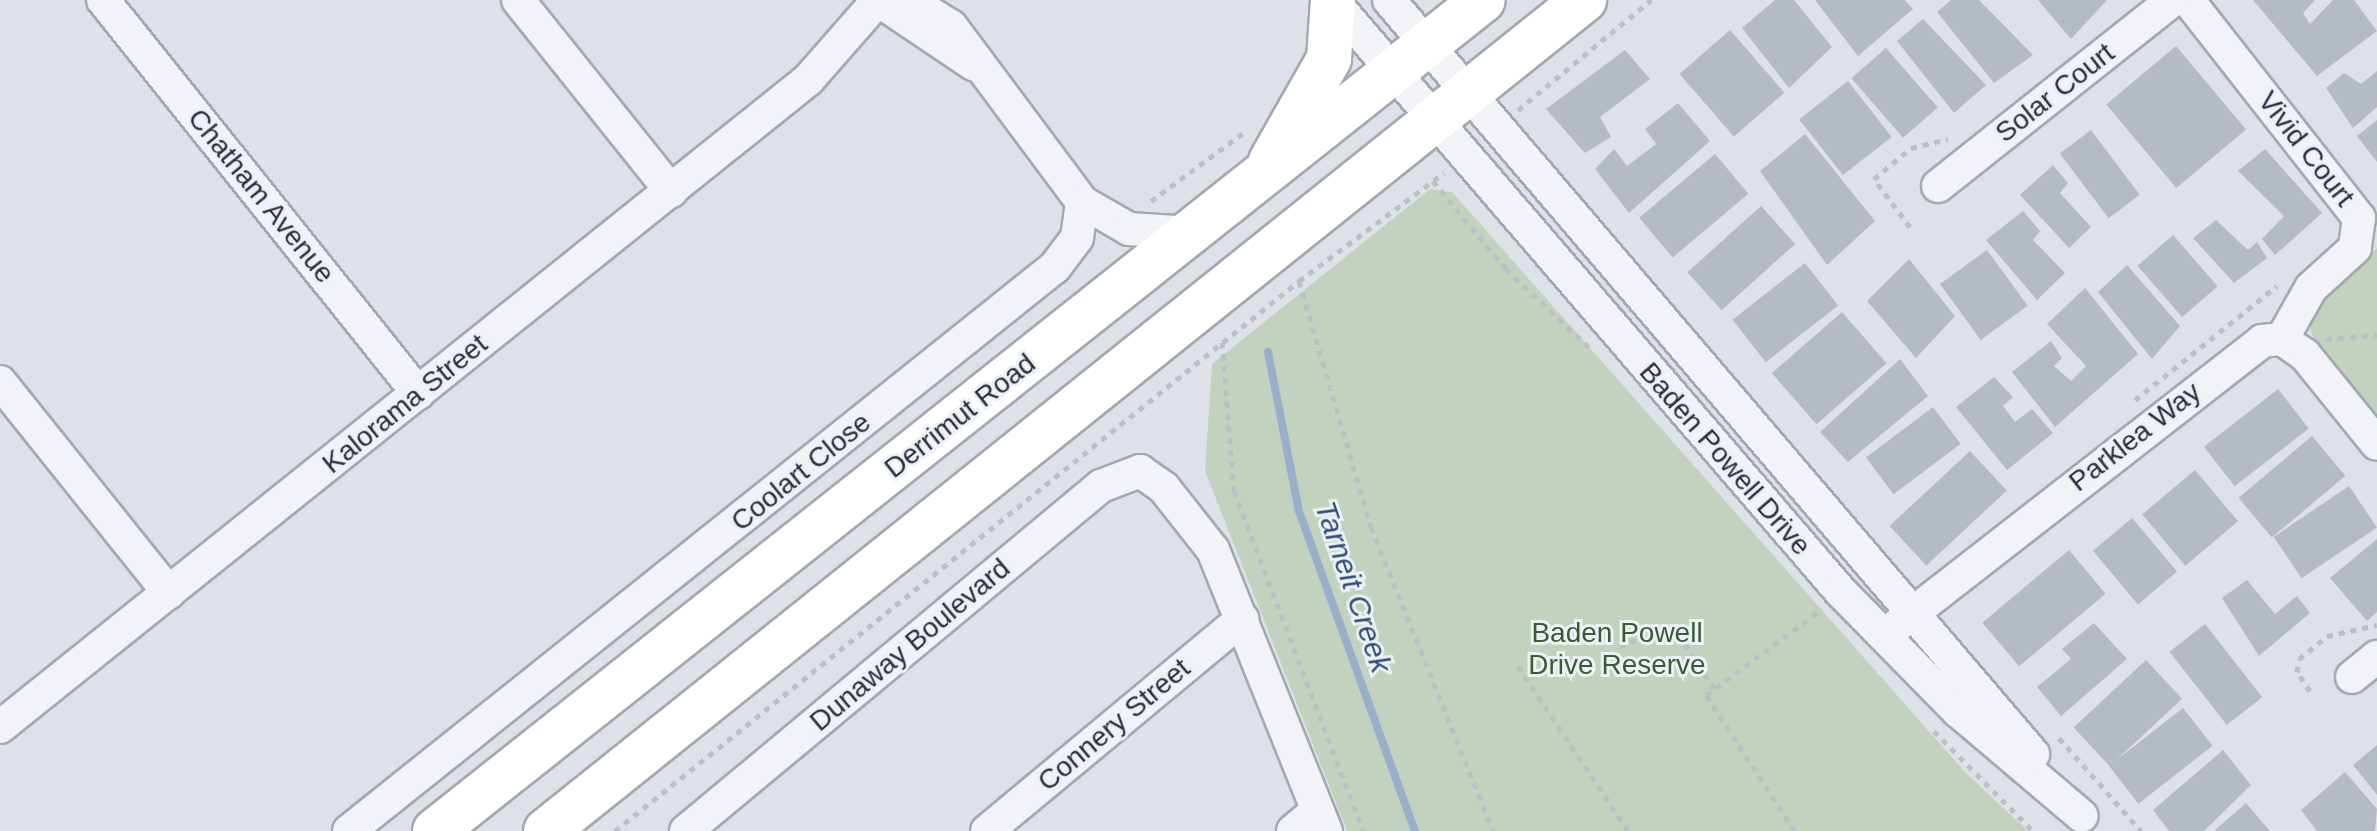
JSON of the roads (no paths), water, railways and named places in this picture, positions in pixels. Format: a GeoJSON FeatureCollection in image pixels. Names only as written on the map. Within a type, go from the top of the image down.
{"type":"FeatureCollection","features":[{"type":"Feature","properties":{"kind":"highway"},"geometry":{"type":"LineString","coordinates":[[546,831],[1584,0]]}},
{"type":"Feature","properties":{"kind":"highway"},"geometry":{"type":"LineString","coordinates":[[1260,180],[1329,59],[1332,1]]}},
{"type":"Feature","properties":{"kind":"highway","name":"Derrimut Road"},"geometry":{"type":"LineString","coordinates":[[435,831],[1394,75],[1475,1]]}},
{"type":"Feature","properties":{"kind":"street","name":"Chatham Avenue"},"geometry":{"type":"LineString","coordinates":[[103,0],[418,393]]}},
{"type":"Feature","properties":{"kind":"street"},"geometry":{"type":"LineString","coordinates":[[518,0],[671,191]]}},
{"type":"Feature","properties":{"kind":"street","name":"Baden Powell Drive"},"geometry":{"type":"LineString","coordinates":[[1389,0],[2089,824]]}},
{"type":"Feature","properties":{"kind":"street","name":"Solar Court"},"geometry":{"type":"LineString","coordinates":[[1938,186],[2173,0]]}},
{"type":"Feature","properties":{"kind":"street","name":"Vivid Court"},"geometry":{"type":"LineString","coordinates":[[2188,0],[2359,218],[2355,248],[2311,288],[2282,339]]}},
{"type":"Feature","properties":{"kind":"street","name":"Baden Powell Drive"},"geometry":{"type":"LineString","coordinates":[[1332,1],[1464,158],[1883,637],[2089,824]]}},
{"type":"Feature","properties":{"kind":"street","name":"Kalorama Street"},"geometry":{"type":"LineString","coordinates":[[0,727],[808,80],[890,4],[973,64],[1082,202]]}},
{"type":"Feature","properties":{"kind":"street"},"geometry":{"type":"LineString","coordinates":[[1082,202],[1119,225],[1192,233]]}},
{"type":"Feature","properties":{"kind":"street","name":"Coolart Close"},"geometry":{"type":"LineString","coordinates":[[349,831],[1055,267],[1077,238],[1082,202]]}},
{"type":"Feature","properties":{"kind":"street"},"geometry":{"type":"LineString","coordinates":[[2282,339],[2305,355],[2377,444]]}},
{"type":"Feature","properties":{"kind":"street","name":"Parklea Way"},"geometry":{"type":"LineString","coordinates":[[1883,637],[2244,351],[2282,339]]}},
{"type":"Feature","properties":{"kind":"street"},"geometry":{"type":"LineString","coordinates":[[0,382],[169,593]]}},
{"type":"Feature","properties":{"kind":"street","name":"Dunaway Boulevard"},"geometry":{"type":"LineString","coordinates":[[686,831],[1101,486],[1140,471],[1206,539],[1242,619]]}},
{"type":"Feature","properties":{"kind":"street"},"geometry":{"type":"LineString","coordinates":[[1242,619],[1322,821],[1293,831]]}},
{"type":"Feature","properties":{"kind":"street","name":"Connery Street"},"geometry":{"type":"LineString","coordinates":[[987,831],[1242,619]]}},
{"type":"Feature","properties":{"kind":"waterway","name":"Tarneit Creek"},"geometry":{"type":"LineString","coordinates":[[1268,352],[1299,511],[1415,831]]}},
{"type":"Feature","properties":{"kind":"park label","name":"Baden Powell Drive Reserve"},"geometry":{"type":"Point","coordinates":[1617,649]}}]}
